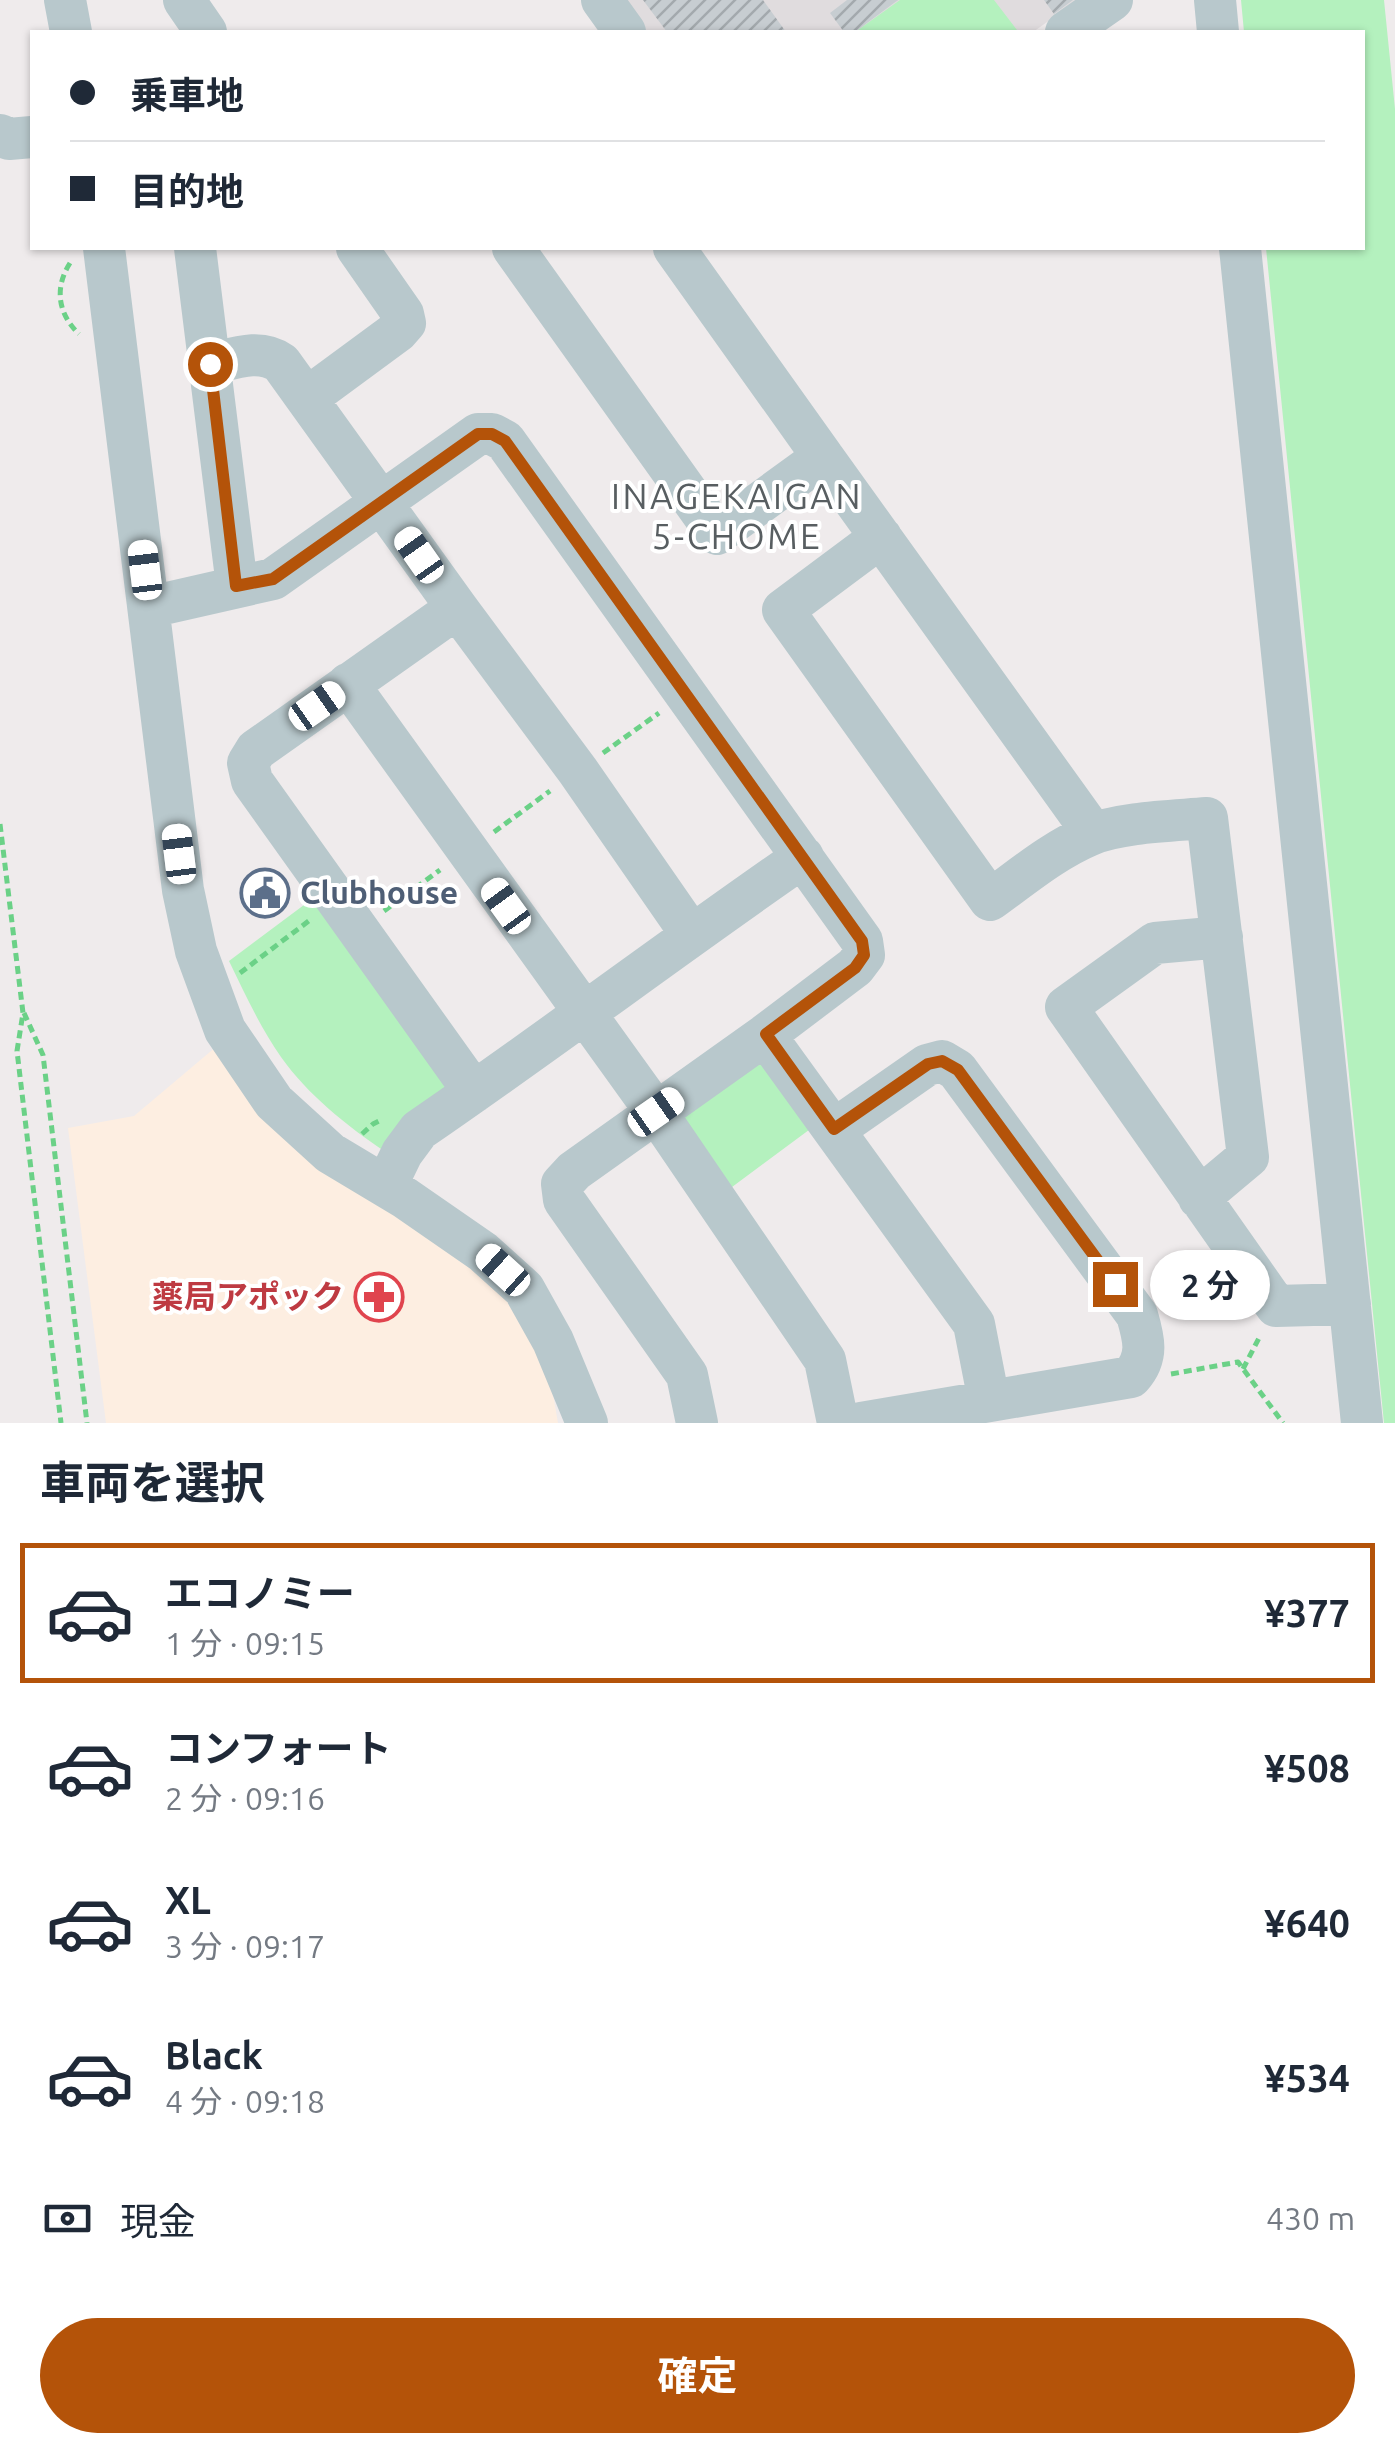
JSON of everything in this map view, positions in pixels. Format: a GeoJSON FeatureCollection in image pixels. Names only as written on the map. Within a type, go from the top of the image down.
{"type":"FeatureCollection","features":[{"type":"Feature","properties":{"kind":"street"},"geometry":{"type":"LineString","coordinates":[[65,0],[71,30]]}},
{"type":"Feature","properties":{"kind":"street"},"geometry":{"type":"LineString","coordinates":[[184,0],[205,30]]}},
{"type":"Feature","properties":{"kind":"street"},"geometry":{"type":"LineString","coordinates":[[602,0],[624,30]]}},
{"type":"Feature","properties":{"kind":"street"},"geometry":{"type":"LineString","coordinates":[[1069,30],[1112,0]]}},
{"type":"Feature","properties":{"kind":"street"},"geometry":{"type":"LineString","coordinates":[[1215,0],[1218,30]]}},
{"type":"Feature","properties":{"kind":"street"},"geometry":{"type":"LineString","coordinates":[[0,135],[9,139],[30,137]]}},
{"type":"Feature","properties":{"kind":"street"},"geometry":{"type":"LineString","coordinates":[[195,250],[236,586]]}},
{"type":"Feature","properties":{"kind":"street"},"geometry":{"type":"LineString","coordinates":[[307,398],[406,323],[404,314],[358,250]]}},
{"type":"Feature","properties":{"kind":"street"},"geometry":{"type":"LineString","coordinates":[[513,250],[717,534],[823,456]]}},
{"type":"Feature","properties":{"kind":"street"},"geometry":{"type":"LineString","coordinates":[[675,250],[1093,833]]}},
{"type":"Feature","properties":{"kind":"street"},"geometry":{"type":"LineString","coordinates":[[1240,250],[1362,1423]]}},
{"type":"Feature","properties":{"kind":"street"},"geometry":{"type":"LineString","coordinates":[[90,253],[150,606],[184,890],[196,951],[225,1030],[274,1102],[330,1154],[386,1186],[483,1252],[524,1289],[554,1340],[587,1423]]}},
{"type":"Feature","properties":{"kind":"street"},"geometry":{"type":"LineString","coordinates":[[210,364],[255,354],[270,356],[281,363],[578,771],[691,934]]}},
{"type":"Feature","properties":{"kind":"street"},"geometry":{"type":"LineString","coordinates":[[150,606],[273,579],[478,434],[492,434],[505,441],[862,941],[864,955],[855,968],[562,1184],[564,1200],[687,1375],[697,1423]]}},
{"type":"Feature","properties":{"kind":"street"},"geometry":{"type":"LineString","coordinates":[[881,537],[783,610],[990,900],[1061,849],[1093,833],[1137,824],[1208,818],[1248,1157],[1199,1198]]}},
{"type":"Feature","properties":{"kind":"street"},"geometry":{"type":"LineString","coordinates":[[457,608],[256,750],[248,763],[252,781],[474,1092]]}},
{"type":"Feature","properties":{"kind":"street"},"geometry":{"type":"LineString","coordinates":[[348,684],[656,1112],[825,1360],[838,1423]]}},
{"type":"Feature","properties":{"kind":"street"},"geometry":{"type":"LineString","coordinates":[[386,1186],[402,1153],[420,1130],[803,857]]}},
{"type":"Feature","properties":{"kind":"street"},"geometry":{"type":"LineString","coordinates":[[1222,937],[1156,943],[1066,1007],[1276,1306],[1350,1304]]}},
{"type":"Feature","properties":{"kind":"street"},"geometry":{"type":"LineString","coordinates":[[766,1034],[974,1324],[989,1401]]}},
{"type":"Feature","properties":{"kind":"street"},"geometry":{"type":"LineString","coordinates":[[834,1129],[928,1064],[942,1061],[958,1070],[1138,1315],[1145,1344],[1142,1366],[1131,1377],[861,1423]]}},
{"type":"Feature","properties":{"kind":"path"},"geometry":{"type":"LineString","coordinates":[[85,340],[70,326],[59,298],[62,277],[90,253]]}},
{"type":"Feature","properties":{"kind":"path"},"geometry":{"type":"LineString","coordinates":[[228,982],[466,852],[686,694]]}},
{"type":"Feature","properties":{"kind":"path"},"geometry":{"type":"LineString","coordinates":[[0,824],[24,1012],[43,1055],[88,1423]]}},
{"type":"Feature","properties":{"kind":"path"},"geometry":{"type":"LineString","coordinates":[[24,1012],[17,1051],[62,1423]]}},
{"type":"Feature","properties":{"kind":"path"},"geometry":{"type":"LineString","coordinates":[[356,1139],[390,1116]]}},
{"type":"Feature","properties":{"kind":"path"},"geometry":{"type":"LineString","coordinates":[[1142,1366],[1159,1376],[1238,1362],[1282,1423]]}},
{"type":"Feature","properties":{"kind":"shaded area"},"geometry":{"type":"Polygon","coordinates":[[[623,0],[1078,0],[1036,30],[646,30],[623,0]]]}},
{"type":"Feature","properties":{"kind":"shaded area"},"geometry":{"type":"Polygon","coordinates":[[[217,1046],[373,1200],[498,1288],[530,1329],[550,1377],[558,1423],[106,1423],[68,1128],[134,1116],[217,1046]]]}},
{"type":"Feature","properties":{"kind":"green space"},"geometry":{"type":"Polygon","coordinates":[[[900,0],[994,0],[1017,30],[858,30],[900,0]]]}},
{"type":"Feature","properties":{"kind":"green space"},"geometry":{"type":"Polygon","coordinates":[[[1241,0],[1384,0],[1395,109],[1395,1423],[1384,1423],[1266,250],[1365,250],[1365,30],[1244,30],[1241,0]]]}},
{"type":"Feature","properties":{"kind":"green space"},"geometry":{"type":"Polygon","coordinates":[[[316,896],[453,1087],[384,1151],[328,1108],[292,1071],[266,1034],[229,961],[316,896]]]}},
{"type":"Feature","properties":{"kind":"green space"},"geometry":{"type":"Polygon","coordinates":[[[758,1056],[817,1124],[728,1190],[681,1115],[758,1056]]]}},
{"type":"Feature","properties":{"kind":"building"},"geometry":{"type":"Polygon","coordinates":[[[643,0],[763,0],[785,30],[666,30],[643,0]]]}},
{"type":"Feature","properties":{"kind":"building"},"geometry":{"type":"Polygon","coordinates":[[[847,0],[898,0],[858,30],[843,30],[830,13],[847,0]]]}},
{"type":"Feature","properties":{"kind":"building"},"geometry":{"type":"Polygon","coordinates":[[[1044,0],[1073,0],[1054,14],[1044,0]]]}},
{"type":"Feature","properties":{"kind":"place","name":"Clubhouse"},"geometry":{"type":"Point","coordinates":[265,893]}},
{"type":"Feature","properties":{"kind":"place","name":"薬局アポック"},"geometry":{"type":"Point","coordinates":[379,1297]}},
{"type":"Feature","properties":{"kind":"district","name":"INAGEKAIGAN 5-CHOME"},"geometry":{"type":"Point","coordinates":[737,517]}},
{"type":"Feature","properties":{"kind":"route"},"geometry":{"type":"LineString","coordinates":[[210,364],[236,586],[273,579],[478,434],[492,434],[505,441],[862,941],[864,955],[855,968],[766,1034],[834,1129],[928,1064],[942,1061],[958,1070],[1115,1284]]}}]}
